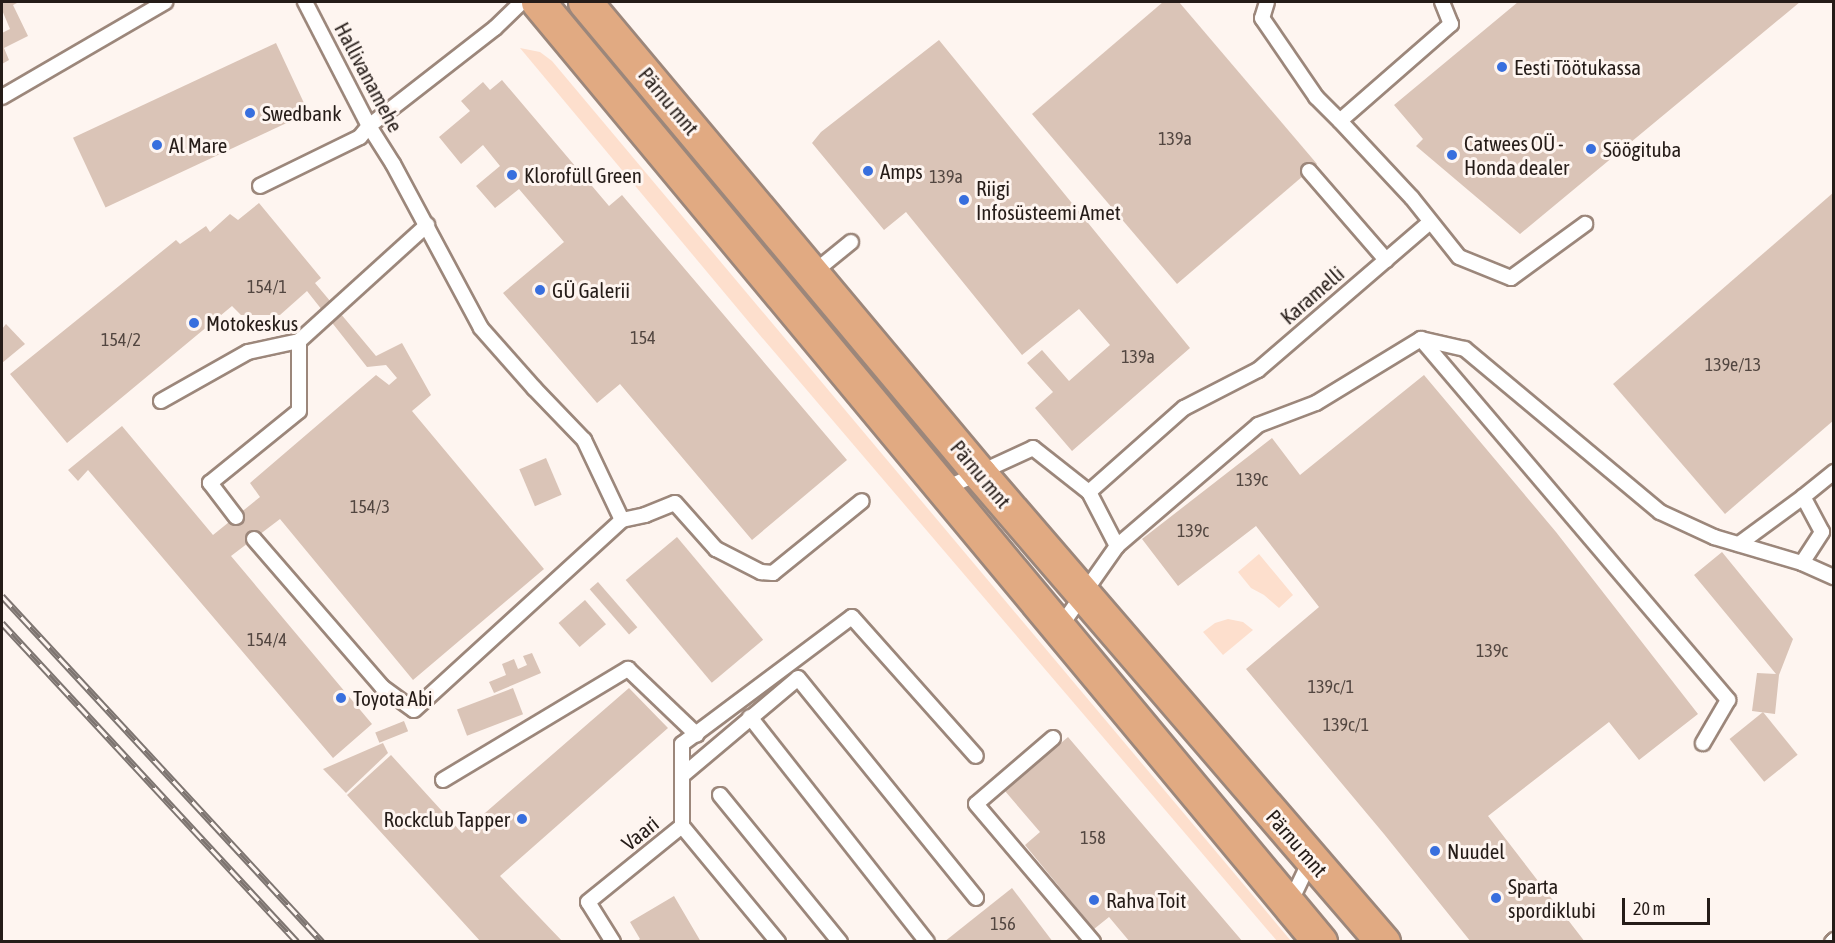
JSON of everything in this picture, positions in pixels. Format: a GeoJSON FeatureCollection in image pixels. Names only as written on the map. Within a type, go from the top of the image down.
{"type":"FeatureCollection","features":[{"type":"Feature","properties":{"kind":"main road","name":"Pärnu mnt"},"geometry":{"type":"LineString","coordinates":[[538,2],[1320,942]]}},
{"type":"Feature","properties":{"kind":"main road","name":"Pärnu mnt"},"geometry":{"type":"LineString","coordinates":[[585,2],[1084,597],[1383,942]]}},
{"type":"Feature","properties":{"kind":"lane"},"geometry":{"type":"LineString","coordinates":[[2,97],[165,2]]}},
{"type":"Feature","properties":{"kind":"lane","name":"Hallivanamehe"},"geometry":{"type":"LineString","coordinates":[[305,2],[369,126],[427,225],[481,328],[584,440],[622,520]]}},
{"type":"Feature","properties":{"kind":"lane"},"geometry":{"type":"LineString","coordinates":[[260,186],[360,137],[369,126],[495,28],[522,2]]}},
{"type":"Feature","properties":{"kind":"lane"},"geometry":{"type":"LineString","coordinates":[[1267,2],[1262,18],[1316,97],[1412,198],[1459,258],[1511,278],[1585,224]]}},
{"type":"Feature","properties":{"kind":"lane"},"geometry":{"type":"LineString","coordinates":[[1340,121],[1451,24],[1442,2]]}},
{"type":"Feature","properties":{"kind":"lane"},"geometry":{"type":"LineString","coordinates":[[1309,171],[1386,260]]}},
{"type":"Feature","properties":{"kind":"lane","name":"Karamelli"},"geometry":{"type":"LineString","coordinates":[[1089,492],[1184,408],[1258,369],[1430,222]]}},
{"type":"Feature","properties":{"kind":"lane"},"geometry":{"type":"LineString","coordinates":[[161,400],[248,352],[299,341],[427,225]]}},
{"type":"Feature","properties":{"kind":"lane"},"geometry":{"type":"LineString","coordinates":[[813,273],[851,243]]}},
{"type":"Feature","properties":{"kind":"lane"},"geometry":{"type":"LineString","coordinates":[[1421,339],[1728,700],[1703,742]]}},
{"type":"Feature","properties":{"kind":"lane"},"geometry":{"type":"LineString","coordinates":[[1060,627],[1084,597],[1117,546],[1258,425],[1316,402],[1421,339],[1466,349],[1660,512],[1714,537],[1802,563],[1833,577]]}},
{"type":"Feature","properties":{"kind":"lane"},"geometry":{"type":"LineString","coordinates":[[236,517],[210,483],[299,411],[299,341]]}},
{"type":"Feature","properties":{"kind":"lane"},"geometry":{"type":"LineString","coordinates":[[944,489],[1033,448],[1089,492],[1117,546]]}},
{"type":"Feature","properties":{"kind":"lane"},"geometry":{"type":"LineString","coordinates":[[1739,544],[1833,472]]}},
{"type":"Feature","properties":{"kind":"lane"},"geometry":{"type":"LineString","coordinates":[[1802,563],[1822,532],[1803,497]]}},
{"type":"Feature","properties":{"kind":"lane"},"geometry":{"type":"LineString","coordinates":[[254,539],[382,687],[414,710],[622,520],[645,515],[675,503],[716,549],[761,572],[773,573],[862,501]]}},
{"type":"Feature","properties":{"kind":"lane"},"geometry":{"type":"LineString","coordinates":[[443,780],[628,669],[697,735],[852,617],[976,756]]}},
{"type":"Feature","properties":{"kind":"lane"},"geometry":{"type":"LineString","coordinates":[[683,775],[798,678],[976,898]]}},
{"type":"Feature","properties":{"kind":"lane"},"geometry":{"type":"LineString","coordinates":[[750,717],[927,942]]}},
{"type":"Feature","properties":{"kind":"lane","name":"Vaari"},"geometry":{"type":"LineString","coordinates":[[613,942],[588,902],[682,826],[682,744],[697,735]]}},
{"type":"Feature","properties":{"kind":"lane"},"geometry":{"type":"LineString","coordinates":[[1053,738],[976,804],[1093,942]]}},
{"type":"Feature","properties":{"kind":"lane"},"geometry":{"type":"LineString","coordinates":[[720,795],[840,942]]}},
{"type":"Feature","properties":{"kind":"lane"},"geometry":{"type":"LineString","coordinates":[[682,826],[778,942]]}},
{"type":"Feature","properties":{"kind":"lane"},"geometry":{"type":"LineString","coordinates":[[1289,904],[1311,859]]}},
{"type":"Feature","properties":{"kind":"shaded area"},"geometry":{"type":"Polygon","coordinates":[[[520,48],[540,52],[552,61],[1291,941],[1277,941],[753,327],[520,48]]]}},
{"type":"Feature","properties":{"kind":"shaded area"},"geometry":{"type":"Polygon","coordinates":[[[1259,554],[1293,595],[1279,608],[1264,595],[1251,588],[1238,572],[1259,554]]]}},
{"type":"Feature","properties":{"kind":"shaded area"},"geometry":{"type":"Polygon","coordinates":[[[1228,619],[1243,622],[1253,630],[1223,655],[1203,632],[1215,623],[1228,619]]]}},
{"type":"Feature","properties":{"kind":"building"},"geometry":{"type":"Polygon","coordinates":[[[2,2],[19,2],[13,5],[28,36],[4,48],[9,60],[2,64],[2,33],[10,29],[2,10],[2,2]]]}},
{"type":"Feature","properties":{"kind":"building"},"geometry":{"type":"Polygon","coordinates":[[[1163,2],[1179,2],[1317,164],[1177,284],[1032,114],[1163,2]]]}},
{"type":"Feature","properties":{"kind":"building"},"geometry":{"type":"Polygon","coordinates":[[[1518,2],[1800,2],[1520,234],[1416,146],[1423,139],[1394,105],[1518,2]]]}},
{"type":"Feature","properties":{"kind":"building"},"geometry":{"type":"Polygon","coordinates":[[[939,40],[1190,348],[1072,451],[1035,408],[1053,392],[1027,363],[1042,350],[1069,381],[1110,345],[1079,309],[1022,355],[906,212],[884,230],[812,143],[821,132],[939,40]]]}},
{"type":"Feature","properties":{"kind":"building"},"geometry":{"type":"Polygon","coordinates":[[[276,43],[309,113],[106,207],[73,138],[276,43]]]}},
{"type":"Feature","properties":{"kind":"building"},"geometry":{"type":"Polygon","coordinates":[[[502,80],[609,206],[622,195],[847,460],[752,540],[620,384],[597,403],[503,293],[564,242],[519,189],[495,208],[476,186],[500,166],[483,145],[461,164],[439,137],[470,111],[461,101],[483,82],[490,90],[502,80]]]}},
{"type":"Feature","properties":{"kind":"building"},"geometry":{"type":"Polygon","coordinates":[[[1834,192],[1834,420],[1725,514],[1613,384],[1834,192]]]}},
{"type":"Feature","properties":{"kind":"building"},"geometry":{"type":"Polygon","coordinates":[[[259,203],[321,278],[315,283],[376,356],[402,343],[431,395],[412,411],[544,569],[413,680],[280,519],[231,556],[372,724],[333,758],[88,470],[78,481],[68,470],[122,426],[213,535],[260,497],[250,483],[376,375],[389,385],[397,378],[386,365],[367,367],[307,291],[280,315],[241,315],[232,306],[67,443],[10,374],[176,240],[180,244],[206,226],[210,232],[230,214],[238,220],[259,203]]]}},
{"type":"Feature","properties":{"kind":"building"},"geometry":{"type":"Polygon","coordinates":[[[6,324],[25,344],[2,363],[2,329],[6,324]]]}},
{"type":"Feature","properties":{"kind":"building"},"geometry":{"type":"Polygon","coordinates":[[[1424,375],[1556,532],[1698,714],[1639,760],[1609,722],[1488,816],[1585,942],[1471,942],[1246,669],[1319,607],[1256,526],[1178,586],[1142,539],[1272,438],[1300,475],[1424,375]]]}},
{"type":"Feature","properties":{"kind":"building"},"geometry":{"type":"Polygon","coordinates":[[[546,458],[562,495],[535,506],[519,469],[546,458]]]}},
{"type":"Feature","properties":{"kind":"building"},"geometry":{"type":"Polygon","coordinates":[[[677,537],[763,640],[712,683],[626,580],[677,537]]]}},
{"type":"Feature","properties":{"kind":"building"},"geometry":{"type":"Polygon","coordinates":[[[1722,552],[1793,639],[1779,675],[1775,714],[1752,711],[1757,673],[1776,674],[1694,575],[1722,552]]]}},
{"type":"Feature","properties":{"kind":"building"},"geometry":{"type":"Polygon","coordinates":[[[598,582],[637,627],[629,634],[590,589],[598,582]]]}},
{"type":"Feature","properties":{"kind":"building"},"geometry":{"type":"Polygon","coordinates":[[[585,600],[606,624],[580,647],[559,623],[585,600]]]}},
{"type":"Feature","properties":{"kind":"building"},"geometry":{"type":"Polygon","coordinates":[[[532,653],[541,673],[494,693],[489,682],[506,675],[502,664],[514,659],[518,669],[527,665],[523,656],[532,653]]]}},
{"type":"Feature","properties":{"kind":"building"},"geometry":{"type":"Polygon","coordinates":[[[513,688],[523,714],[467,736],[457,710],[513,688]]]}},
{"type":"Feature","properties":{"kind":"building"},"geometry":{"type":"Polygon","coordinates":[[[629,688],[668,728],[500,876],[563,942],[481,942],[347,795],[391,755],[462,833],[629,688]]]}},
{"type":"Feature","properties":{"kind":"building"},"geometry":{"type":"Polygon","coordinates":[[[1763,712],[1798,755],[1764,782],[1730,739],[1763,712]]]}},
{"type":"Feature","properties":{"kind":"building"},"geometry":{"type":"Polygon","coordinates":[[[404,721],[408,731],[379,743],[375,733],[404,721]]]}},
{"type":"Feature","properties":{"kind":"building"},"geometry":{"type":"Polygon","coordinates":[[[1068,737],[1243,942],[1130,942],[1109,917],[1094,929],[1025,845],[1040,832],[1005,791],[1068,737]]]}},
{"type":"Feature","properties":{"kind":"building"},"geometry":{"type":"Polygon","coordinates":[[[383,743],[388,753],[346,793],[323,769],[383,743]]]}},
{"type":"Feature","properties":{"kind":"building"},"geometry":{"type":"Polygon","coordinates":[[[1012,888],[1053,942],[944,942],[988,907],[1012,888]]]}},
{"type":"Feature","properties":{"kind":"building"},"geometry":{"type":"Polygon","coordinates":[[[674,896],[701,942],[636,942],[640,939],[630,922],[674,896]]]}},
{"type":"Feature","properties":{"kind":"railway"},"geometry":{"type":"LineString","coordinates":[[2,596],[322,942]]}},
{"type":"Feature","properties":{"kind":"railway"},"geometry":{"type":"LineString","coordinates":[[2,623],[297,942]]}},
{"type":"Feature","properties":{"kind":"place","name":"Eesti Töötukassa"},"geometry":{"type":"Point","coordinates":[1502,67]}},
{"type":"Feature","properties":{"kind":"place","name":"Swedbank"},"geometry":{"type":"Point","coordinates":[250,113]}},
{"type":"Feature","properties":{"kind":"place","name":"Al Mare"},"geometry":{"type":"Point","coordinates":[157,145]}},
{"type":"Feature","properties":{"kind":"place","name":"Söögituba"},"geometry":{"type":"Point","coordinates":[1591,149]}},
{"type":"Feature","properties":{"kind":"place","name":"Catwees OÜ - Honda dealer"},"geometry":{"type":"Point","coordinates":[1452,155]}},
{"type":"Feature","properties":{"kind":"place","name":"Amps"},"geometry":{"type":"Point","coordinates":[868,171]}},
{"type":"Feature","properties":{"kind":"place","name":"Klorofüll Green"},"geometry":{"type":"Point","coordinates":[512,175]}},
{"type":"Feature","properties":{"kind":"place","name":"Riigi Infosüsteemi Amet"},"geometry":{"type":"Point","coordinates":[964,200]}},
{"type":"Feature","properties":{"kind":"place","name":"GÜ Galerii"},"geometry":{"type":"Point","coordinates":[540,290]}},
{"type":"Feature","properties":{"kind":"place","name":"Motokeskus"},"geometry":{"type":"Point","coordinates":[194,323]}},
{"type":"Feature","properties":{"kind":"place","name":"Toyota Abi"},"geometry":{"type":"Point","coordinates":[341,698]}},
{"type":"Feature","properties":{"kind":"place","name":"Rockclub Tapper"},"geometry":{"type":"Point","coordinates":[522,819]}},
{"type":"Feature","properties":{"kind":"place","name":"Nuudel"},"geometry":{"type":"Point","coordinates":[1435,851]}},
{"type":"Feature","properties":{"kind":"place","name":"Sparta spordiklubi"},"geometry":{"type":"Point","coordinates":[1496,898]}},
{"type":"Feature","properties":{"kind":"place","name":"Rahva Toit"},"geometry":{"type":"Point","coordinates":[1094,900]}}]}
